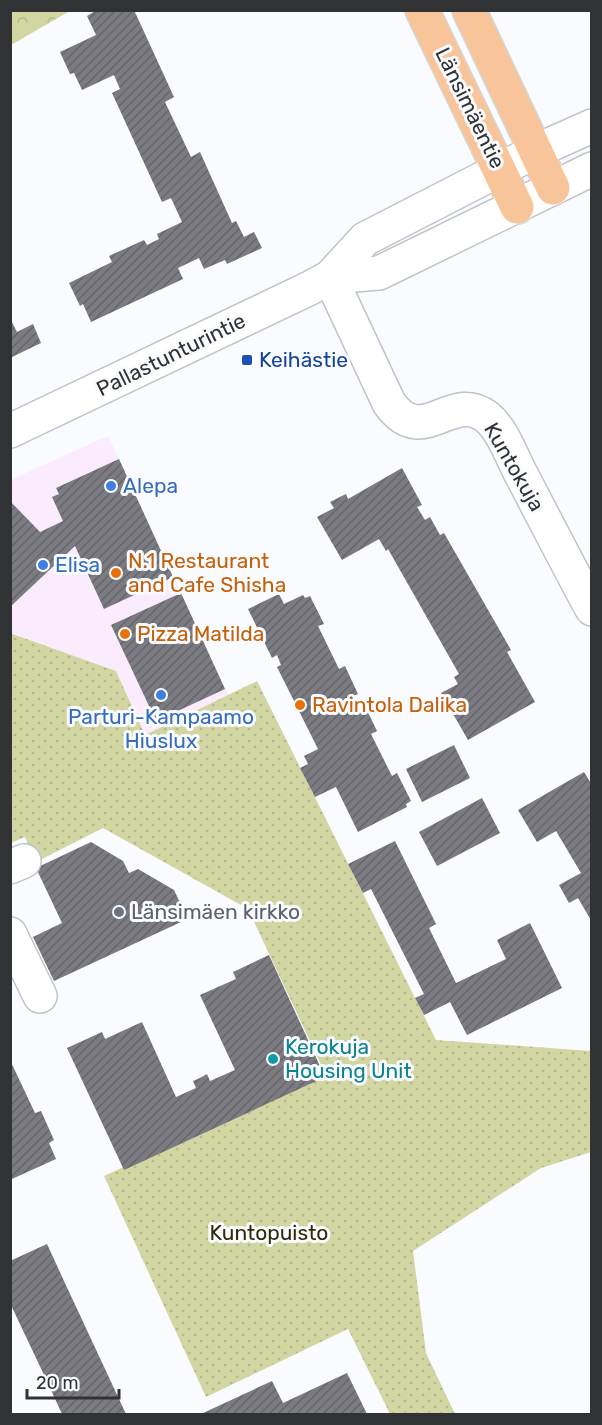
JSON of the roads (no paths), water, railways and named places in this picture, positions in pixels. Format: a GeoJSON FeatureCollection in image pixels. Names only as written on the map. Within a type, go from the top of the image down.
{"type":"FeatureCollection","features":[{"type":"Feature","properties":{"kind":"main road","name":"Länsimäentie"},"geometry":{"type":"LineString","coordinates":[[422,10],[517,207]]}},
{"type":"Feature","properties":{"kind":"main road","name":"Länsimäentie"},"geometry":{"type":"LineString","coordinates":[[469,10],[554,188]]}},
{"type":"Feature","properties":{"kind":"street"},"geometry":{"type":"LineString","coordinates":[[536,151],[591,126]]}},
{"type":"Feature","properties":{"kind":"street","name":"Pallastunturintie"},"geometry":{"type":"LineString","coordinates":[[330,277],[364,239],[536,151]]}},
{"type":"Feature","properties":{"kind":"street"},"geometry":{"type":"LineString","coordinates":[[554,188],[591,169]]}},
{"type":"Feature","properties":{"kind":"street","name":"Pallastunturintie"},"geometry":{"type":"LineString","coordinates":[[10,430],[330,277],[379,273],[554,188]]}},
{"type":"Feature","properties":{"kind":"street","name":"Kuntokuja"},"geometry":{"type":"LineString","coordinates":[[330,277],[389,403],[396,413],[404,420],[414,422],[425,421],[459,410],[474,410],[488,418],[507,447],[591,609]]}},
{"type":"Feature","properties":{"kind":"street"},"geometry":{"type":"LineString","coordinates":[[10,934],[40,996]]}},
{"type":"Feature","properties":{"kind":"place","name":"Keihästie"},"geometry":{"type":"Point","coordinates":[247,360]}},
{"type":"Feature","properties":{"kind":"place","name":"Alepa"},"geometry":{"type":"Point","coordinates":[111,486]}},
{"type":"Feature","properties":{"kind":"place","name":"Elisa"},"geometry":{"type":"Point","coordinates":[43,565]}},
{"type":"Feature","properties":{"kind":"place","name":"N.1 Restaurant and Cafe Shisha"},"geometry":{"type":"Point","coordinates":[116,573]}},
{"type":"Feature","properties":{"kind":"place","name":"Pizza Matilda"},"geometry":{"type":"Point","coordinates":[125,634]}},
{"type":"Feature","properties":{"kind":"place","name":"Parturi-Kampaamo Hiuslux"},"geometry":{"type":"Point","coordinates":[161,695]}},
{"type":"Feature","properties":{"kind":"place","name":"Ravintola Dalika"},"geometry":{"type":"Point","coordinates":[300,705]}},
{"type":"Feature","properties":{"kind":"place","name":"Länsimäen kirkko"},"geometry":{"type":"Point","coordinates":[119,912]}},
{"type":"Feature","properties":{"kind":"place","name":"Kerokuja Housing Unit"},"geometry":{"type":"Point","coordinates":[273,1059]}},
{"type":"Feature","properties":{"kind":"park label","name":"Kuntopuisto"},"geometry":{"type":"Point","coordinates":[269,1233]}}]}
